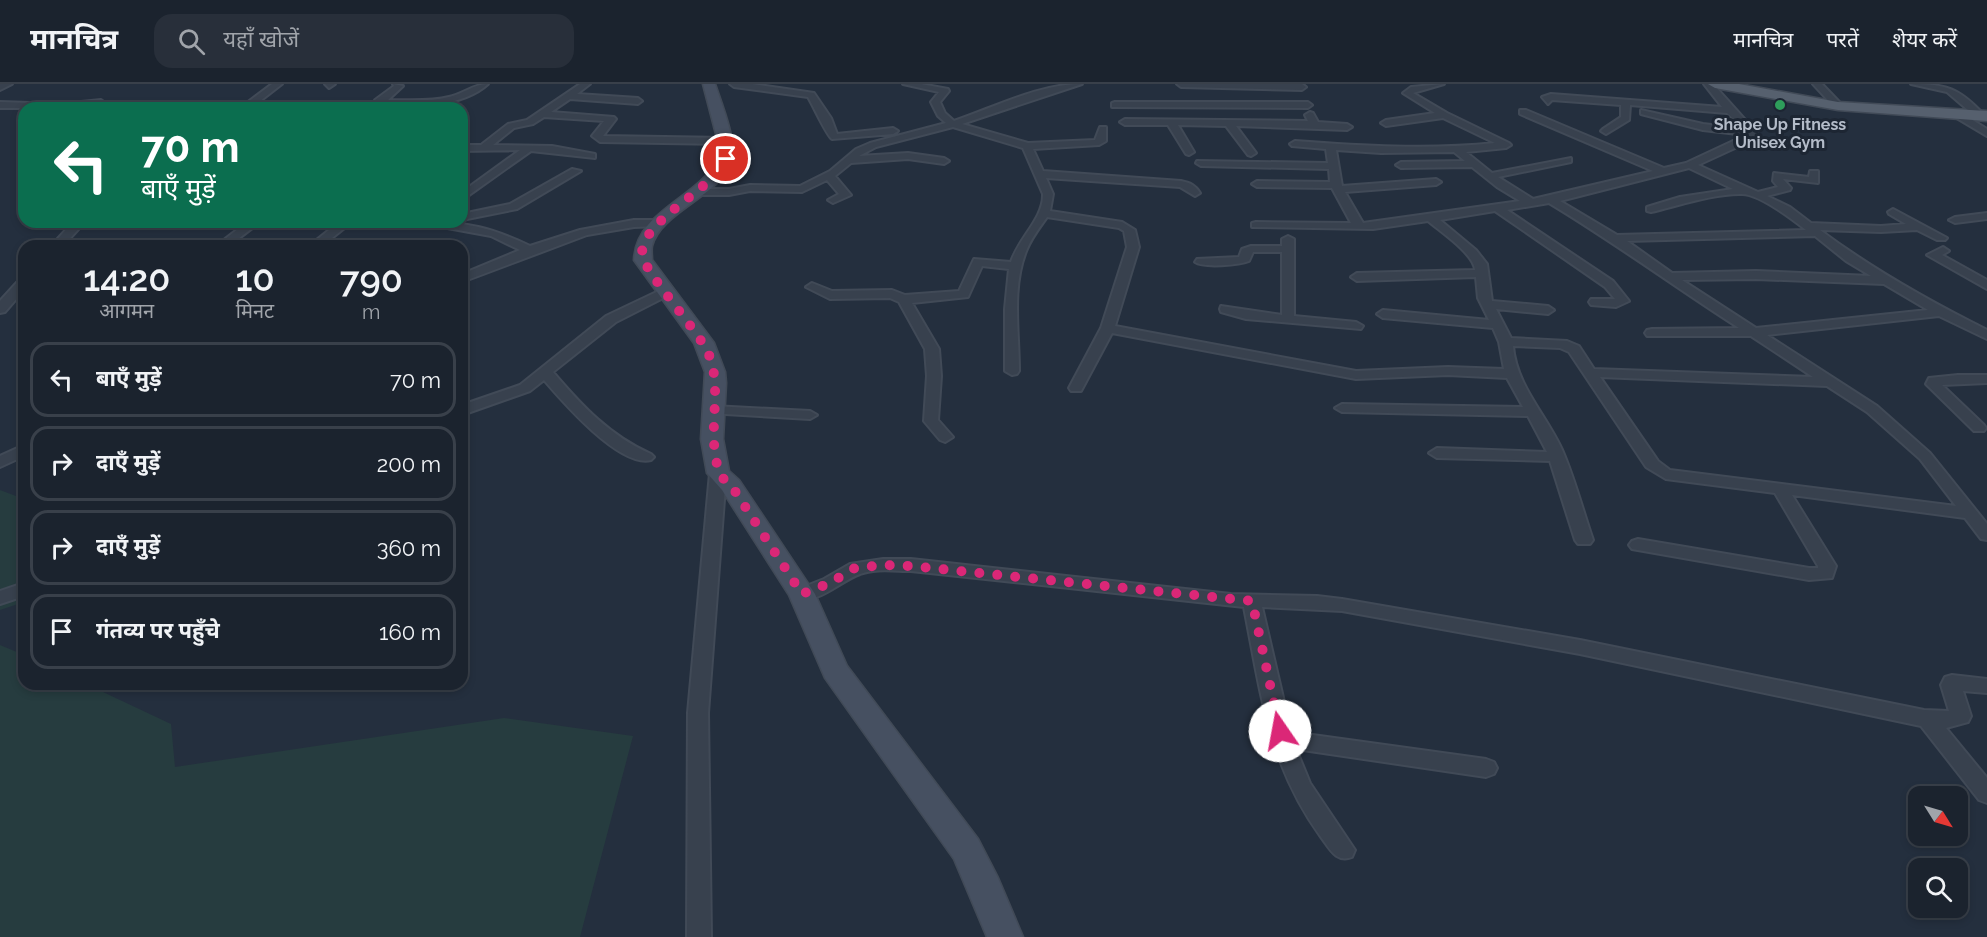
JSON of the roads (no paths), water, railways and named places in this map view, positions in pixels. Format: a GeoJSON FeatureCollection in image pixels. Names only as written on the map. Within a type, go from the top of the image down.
{"type":"FeatureCollection","features":[{"type":"Feature","properties":{"kind":"main road"},"geometry":{"type":"LineString","coordinates":[[709,84],[726,159],[718,172],[659,223],[647,239],[641,253],[665,292],[704,343],[709,356],[716,383],[712,440],[718,473],[731,485],[802,594],[835,671],[966,849],[989,894],[1005,937]]}},
{"type":"Feature","properties":{"kind":"main road"},"geometry":{"type":"LineString","coordinates":[[1715,84],[1838,106],[1983,115]]}},
{"type":"Feature","properties":{"kind":"street"},"geometry":{"type":"LineString","coordinates":[[0,87],[8,84]]}},
{"type":"Feature","properties":{"kind":"street"},"geometry":{"type":"LineString","coordinates":[[253,102],[278,84]]}},
{"type":"Feature","properties":{"kind":"street"},"geometry":{"type":"LineString","coordinates":[[380,102],[399,86],[397,84]]}},
{"type":"Feature","properties":{"kind":"street"},"geometry":{"type":"LineString","coordinates":[[447,102],[470,94],[484,84]]}},
{"type":"Feature","properties":{"kind":"street"},"geometry":{"type":"LineString","coordinates":[[483,148],[511,126],[527,123],[586,84]]}},
{"type":"Feature","properties":{"kind":"street"},"geometry":{"type":"LineString","coordinates":[[734,84],[811,95],[826,118],[832,135],[835,136],[893,131]]}},
{"type":"Feature","properties":{"kind":"street"},"geometry":{"type":"LineString","coordinates":[[907,84],[945,91],[935,102],[940,115],[951,124],[1020,142],[1027,146],[1096,143],[1101,141],[1103,129]]}},
{"type":"Feature","properties":{"kind":"street"},"geometry":{"type":"LineString","coordinates":[[696,192],[729,192],[750,188],[797,190],[829,176],[860,151],[873,145],[951,124],[1042,93],[1078,84]]}},
{"type":"Feature","properties":{"kind":"street"},"geometry":{"type":"LineString","coordinates":[[1181,84],[1302,85],[1312,124]]}},
{"type":"Feature","properties":{"kind":"street"},"geometry":{"type":"LineString","coordinates":[[1295,144],[1370,149],[1448,148],[1458,150],[1506,145],[1444,115],[1407,92],[1440,84]]}},
{"type":"Feature","properties":{"kind":"street"},"geometry":{"type":"LineString","coordinates":[[1708,84],[1752,133]]}},
{"type":"Feature","properties":{"kind":"street"},"geometry":{"type":"LineString","coordinates":[[1817,84],[1838,106]]}},
{"type":"Feature","properties":{"kind":"street"},"geometry":{"type":"LineString","coordinates":[[1915,84],[1950,90],[1983,115]]}},
{"type":"Feature","properties":{"kind":"street"},"geometry":{"type":"LineString","coordinates":[[569,96],[638,101]]}},
{"type":"Feature","properties":{"kind":"street"},"geometry":{"type":"LineString","coordinates":[[1548,101],[1546,98],[1551,97],[1626,105],[1730,110]]}},
{"type":"Feature","properties":{"kind":"street"},"geometry":{"type":"LineString","coordinates":[[0,105],[18,106]]}},
{"type":"Feature","properties":{"kind":"street"},"geometry":{"type":"LineString","coordinates":[[1115,105],[1308,105]]}},
{"type":"Feature","properties":{"kind":"street"},"geometry":{"type":"LineString","coordinates":[[1606,131],[1626,118],[1626,105]]}},
{"type":"Feature","properties":{"kind":"street"},"geometry":{"type":"LineString","coordinates":[[1626,105],[1703,127],[1752,133]]}},
{"type":"Feature","properties":{"kind":"street"},"geometry":{"type":"LineString","coordinates":[[1523,112],[1664,172]]}},
{"type":"Feature","properties":{"kind":"street"},"geometry":{"type":"LineString","coordinates":[[542,114],[611,118],[597,136],[600,139],[722,148]]}},
{"type":"Feature","properties":{"kind":"street"},"geometry":{"type":"LineString","coordinates":[[1958,114],[1987,133]]}},
{"type":"Feature","properties":{"kind":"street"},"geometry":{"type":"LineString","coordinates":[[1386,123],[1444,115]]}},
{"type":"Feature","properties":{"kind":"street"},"geometry":{"type":"LineString","coordinates":[[1125,122],[1312,124],[1347,127]]}},
{"type":"Feature","properties":{"kind":"street"},"geometry":{"type":"LineString","coordinates":[[1171,122],[1189,152]]}},
{"type":"Feature","properties":{"kind":"street"},"geometry":{"type":"LineString","coordinates":[[1229,123],[1251,153]]}},
{"type":"Feature","properties":{"kind":"street"},"geometry":{"type":"LineString","coordinates":[[1256,225],[1373,226],[1551,200],[1690,165],[1737,145],[1752,133]]}},
{"type":"Feature","properties":{"kind":"street"},"geometry":{"type":"LineString","coordinates":[[1330,145],[1337,187],[1359,226]]}},
{"type":"Feature","properties":{"kind":"street"},"geometry":{"type":"LineString","coordinates":[[1011,371],[1012,292],[1016,266],[1023,244],[1044,213],[1050,198],[1027,146]]}},
{"type":"Feature","properties":{"kind":"street"},"geometry":{"type":"LineString","coordinates":[[468,148],[546,148],[591,156]]}},
{"type":"Feature","properties":{"kind":"street"},"geometry":{"type":"LineString","coordinates":[[468,193],[528,148]]}},
{"type":"Feature","properties":{"kind":"street"},"geometry":{"type":"LineString","coordinates":[[1458,150],[1490,176],[1531,203]]}},
{"type":"Feature","properties":{"kind":"street"},"geometry":{"type":"LineString","coordinates":[[849,160],[908,156],[944,160]]}},
{"type":"Feature","properties":{"kind":"street"},"geometry":{"type":"LineString","coordinates":[[1490,176],[1567,160]]}},
{"type":"Feature","properties":{"kind":"street"},"geometry":{"type":"LineString","coordinates":[[1202,163],[1334,166]]}},
{"type":"Feature","properties":{"kind":"street"},"geometry":{"type":"LineString","coordinates":[[1401,165],[1476,164]]}},
{"type":"Feature","properties":{"kind":"street"},"geometry":{"type":"LineString","coordinates":[[1690,165],[1786,209],[1887,280],[1941,312],[1987,335]]}},
{"type":"Feature","properties":{"kind":"street"},"geometry":{"type":"LineString","coordinates":[[468,216],[513,207],[576,171]]}},
{"type":"Feature","properties":{"kind":"street"},"geometry":{"type":"LineString","coordinates":[[1759,195],[1786,188],[1778,181],[1778,175],[1814,181],[1814,173]]}},
{"type":"Feature","properties":{"kind":"street"},"geometry":{"type":"LineString","coordinates":[[1039,174],[1181,184],[1190,187],[1195,193]]}},
{"type":"Feature","properties":{"kind":"street"},"geometry":{"type":"LineString","coordinates":[[829,176],[846,195],[833,200]]}},
{"type":"Feature","properties":{"kind":"street"},"geometry":{"type":"LineString","coordinates":[[1257,183],[1337,187],[1436,182]]}},
{"type":"Feature","properties":{"kind":"street"},"geometry":{"type":"LineString","coordinates":[[1651,209],[1680,200],[1746,190]]}},
{"type":"Feature","properties":{"kind":"street"},"geometry":{"type":"LineString","coordinates":[[1551,200],[1615,238],[1669,277],[1872,409],[1916,447],[1987,535]]}},
{"type":"Feature","properties":{"kind":"street"},"geometry":{"type":"LineString","coordinates":[[1497,208],[1609,284],[1623,301],[1595,302]]}},
{"type":"Feature","properties":{"kind":"street"},"geometry":{"type":"LineString","coordinates":[[1893,212],[1941,237]]}},
{"type":"Feature","properties":{"kind":"street"},"geometry":{"type":"LineString","coordinates":[[1044,213],[1122,225],[1129,230],[1133,247],[1108,328],[1076,388]]}},
{"type":"Feature","properties":{"kind":"street"},"geometry":{"type":"LineString","coordinates":[[1955,220],[1987,216]]}},
{"type":"Feature","properties":{"kind":"street"},"geometry":{"type":"LineString","coordinates":[[1430,217],[1478,259],[1482,273],[1482,290],[1506,342],[1507,358],[1512,374],[1556,457],[1584,540]]}},
{"type":"Feature","properties":{"kind":"street"},"geometry":{"type":"LineString","coordinates":[[468,276],[530,251],[623,224],[659,223]]}},
{"type":"Feature","properties":{"kind":"street"},"geometry":{"type":"LineString","coordinates":[[1615,238],[1919,226]]}},
{"type":"Feature","properties":{"kind":"street"},"geometry":{"type":"LineString","coordinates":[[1288,227],[1288,320]]}},
{"type":"Feature","properties":{"kind":"street"},"geometry":{"type":"LineString","coordinates":[[62,240],[74,228]]}},
{"type":"Feature","properties":{"kind":"street"},"geometry":{"type":"LineString","coordinates":[[230,240],[246,228]]}},
{"type":"Feature","properties":{"kind":"street"},"geometry":{"type":"LineString","coordinates":[[323,240],[338,228]]}},
{"type":"Feature","properties":{"kind":"street"},"geometry":{"type":"LineString","coordinates":[[466,228],[494,233],[530,251]]}},
{"type":"Feature","properties":{"kind":"street"},"geometry":{"type":"LineString","coordinates":[[1201,262],[1242,260],[1245,258],[1246,251],[1251,249],[1288,249]]}},
{"type":"Feature","properties":{"kind":"street"},"geometry":{"type":"LineString","coordinates":[[1944,251],[1933,255],[1987,285]]}},
{"type":"Feature","properties":{"kind":"street"},"geometry":{"type":"LineString","coordinates":[[906,300],[910,297],[964,294],[978,262],[1016,266]]}},
{"type":"Feature","properties":{"kind":"street"},"geometry":{"type":"LineString","coordinates":[[1357,277],[1482,273]]}},
{"type":"Feature","properties":{"kind":"street"},"geometry":{"type":"LineString","coordinates":[[1669,277],[1756,275],[1887,280]]}},
{"type":"Feature","properties":{"kind":"street"},"geometry":{"type":"LineString","coordinates":[[812,287],[830,295],[892,294],[906,300]]}},
{"type":"Feature","properties":{"kind":"street"},"geometry":{"type":"LineString","coordinates":[[0,309],[18,289]]}},
{"type":"Feature","properties":{"kind":"street"},"geometry":{"type":"LineString","coordinates":[[468,408],[525,388],[611,319],[665,292]]}},
{"type":"Feature","properties":{"kind":"street"},"geometry":{"type":"LineString","coordinates":[[906,300],[905,305],[932,349],[934,376],[930,421],[945,437]]}},
{"type":"Feature","properties":{"kind":"street"},"geometry":{"type":"LineString","coordinates":[[1487,304],[1548,310]]}},
{"type":"Feature","properties":{"kind":"street"},"geometry":{"type":"LineString","coordinates":[[1226,309],[1240,314],[1356,326]]}},
{"type":"Feature","properties":{"kind":"street"},"geometry":{"type":"LineString","coordinates":[[1652,333],[1754,332],[1941,312]]}},
{"type":"Feature","properties":{"kind":"street"},"geometry":{"type":"LineString","coordinates":[[1383,314],[1499,326]]}},
{"type":"Feature","properties":{"kind":"street"},"geometry":{"type":"LineString","coordinates":[[1108,328],[1209,349],[1356,375],[1448,371],[1512,374]]}},
{"type":"Feature","properties":{"kind":"street"},"geometry":{"type":"LineString","coordinates":[[1506,342],[1566,345],[1574,349],[1652,464],[1661,472],[1969,513]]}},
{"type":"Feature","properties":{"kind":"street"},"geometry":{"type":"LineString","coordinates":[[545,372],[594,427],[627,450],[646,458]]}},
{"type":"Feature","properties":{"kind":"street"},"geometry":{"type":"LineString","coordinates":[[1589,373],[1828,382]]}},
{"type":"Feature","properties":{"kind":"street"},"geometry":{"type":"LineString","coordinates":[[1979,428],[1933,384],[1934,381],[1987,379]]}},
{"type":"Feature","properties":{"kind":"street"},"geometry":{"type":"LineString","coordinates":[[1342,408],[1534,412]]}},
{"type":"Feature","properties":{"kind":"street"},"geometry":{"type":"LineString","coordinates":[[713,410],[810,415]]}},
{"type":"Feature","properties":{"kind":"street"},"geometry":{"type":"LineString","coordinates":[[0,462],[18,453]]}},
{"type":"Feature","properties":{"kind":"street"},"geometry":{"type":"LineString","coordinates":[[1437,453],[1556,457]]}},
{"type":"Feature","properties":{"kind":"street"},"geometry":{"type":"LineString","coordinates":[[699,937],[698,713],[718,473]]}},
{"type":"Feature","properties":{"kind":"street"},"geometry":{"type":"LineString","coordinates":[[1638,545],[1809,574],[1826,574],[1827,566],[1781,489]]}},
{"type":"Feature","properties":{"kind":"street"},"geometry":{"type":"LineString","coordinates":[[802,594],[830,583],[855,568],[883,565],[1252,601],[1317,602],[1580,646],[1883,711],[1926,718],[1956,720],[1961,716],[1950,686],[1952,682],[1987,686]]}},
{"type":"Feature","properties":{"kind":"street"},"geometry":{"type":"LineString","coordinates":[[0,598],[18,591]]}},
{"type":"Feature","properties":{"kind":"street"},"geometry":{"type":"LineString","coordinates":[[1252,601],[1292,770],[1344,850]]}},
{"type":"Feature","properties":{"kind":"street"},"geometry":{"type":"LineString","coordinates":[[1926,718],[1987,794]]}},
{"type":"Feature","properties":{"kind":"street"},"geometry":{"type":"LineString","coordinates":[[1283,739],[1486,768]]}},
{"type":"Feature","properties":{"kind":"place","name":"Shape Up Fitness Unisex Gym"},"geometry":{"type":"Point","coordinates":[1780,105]}}]}
